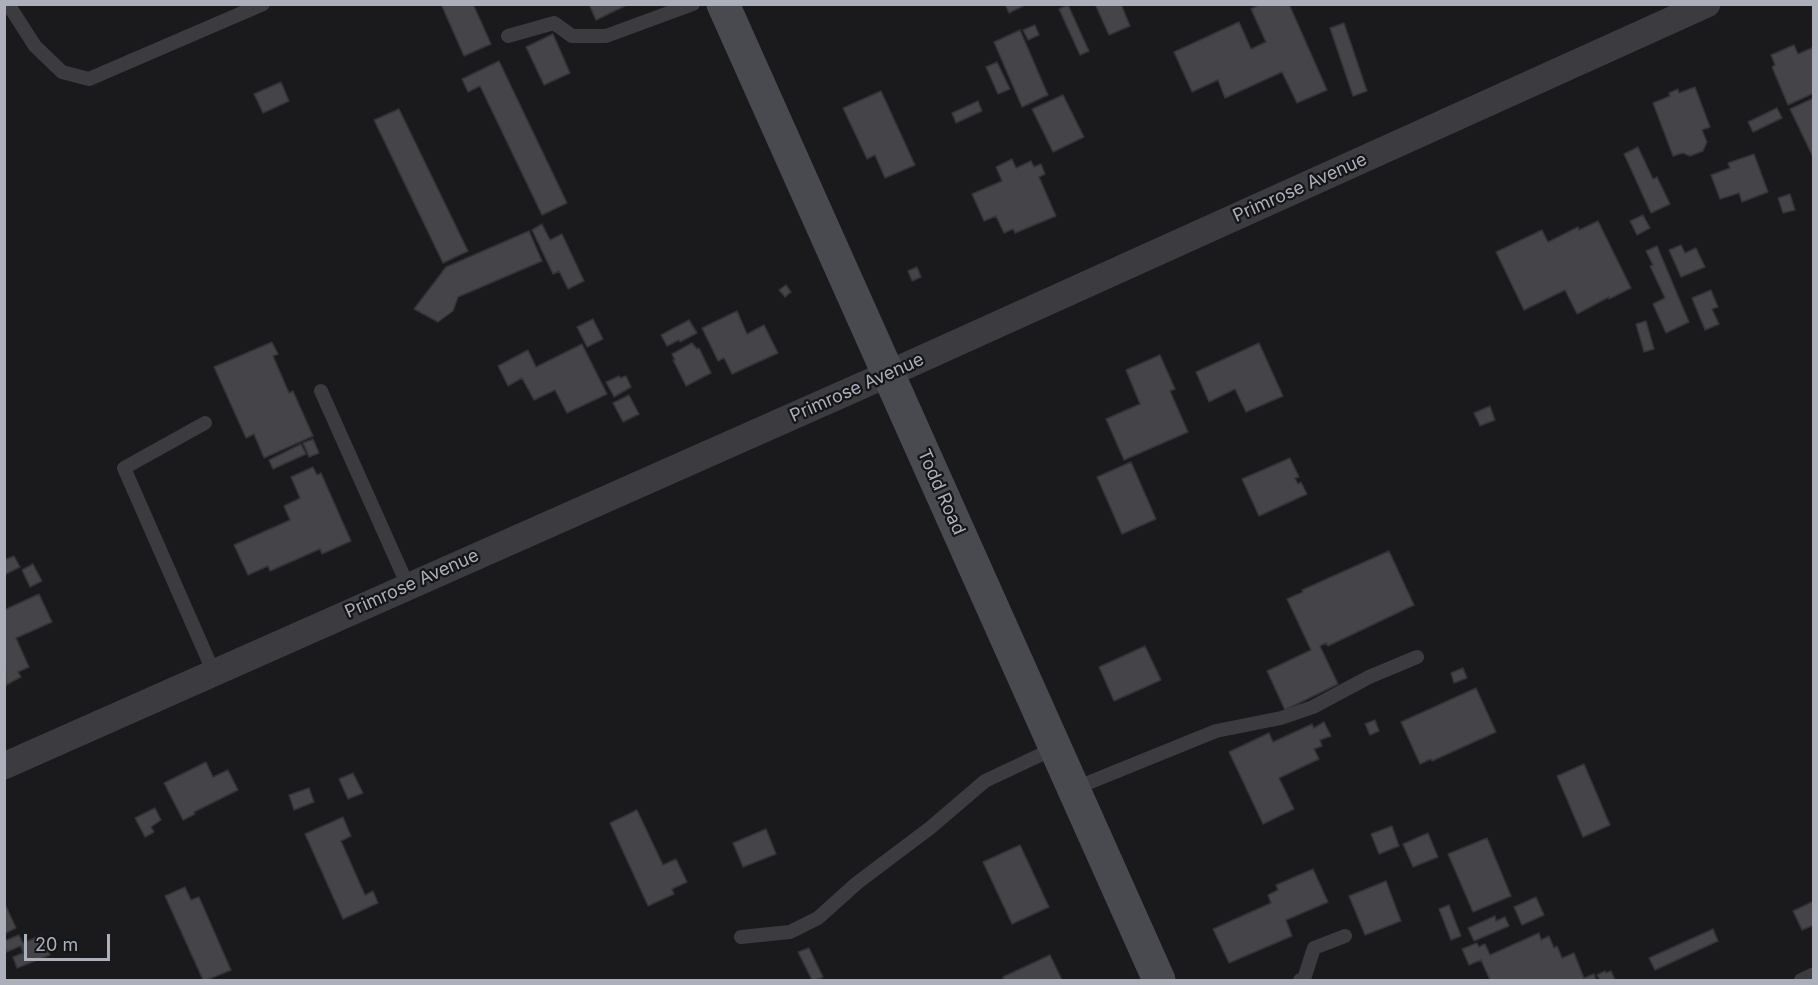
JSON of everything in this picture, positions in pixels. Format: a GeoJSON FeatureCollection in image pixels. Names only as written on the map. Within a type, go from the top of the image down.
{"type":"FeatureCollection","features":[{"type":"Feature","properties":{"kind":"main road","name":"Todd Road"},"geometry":{"type":"LineString","coordinates":[[723,4],[1159,981]]}},
{"type":"Feature","properties":{"kind":"street","name":"Primrose Avenue"},"geometry":{"type":"LineString","coordinates":[[4,766],[888,374],[1707,4]]}},
{"type":"Feature","properties":{"kind":"lane"},"geometry":{"type":"LineString","coordinates":[[8,4],[35,46],[62,72],[89,79],[263,4]]}},
{"type":"Feature","properties":{"kind":"lane"},"geometry":{"type":"LineString","coordinates":[[508,36],[554,23],[572,36],[606,36],[693,4]]}},
{"type":"Feature","properties":{"kind":"lane"},"geometry":{"type":"LineString","coordinates":[[321,390],[408,586]]}},
{"type":"Feature","properties":{"kind":"lane"},"geometry":{"type":"LineString","coordinates":[[205,423],[124,468],[214,673]]}},
{"type":"Feature","properties":{"kind":"lane"},"geometry":{"type":"LineString","coordinates":[[1073,789],[1216,731],[1281,718],[1313,706],[1369,676],[1417,657]]}},
{"type":"Feature","properties":{"kind":"lane"},"geometry":{"type":"LineString","coordinates":[[741,937],[790,932],[818,918],[857,883],[930,828],[985,781],[1055,748]]}},
{"type":"Feature","properties":{"kind":"lane"},"geometry":{"type":"LineString","coordinates":[[1300,981],[1304,979],[1314,948],[1345,936]]}},
{"type":"Feature","properties":{"kind":"lane"},"geometry":{"type":"LineString","coordinates":[[1801,981],[1814,974]]}},
{"type":"Feature","properties":{"kind":"building"},"geometry":{"type":"Polygon","coordinates":[[[441,4],[473,4],[491,44],[464,56],[441,4]]]}},
{"type":"Feature","properties":{"kind":"building"},"geometry":{"type":"Polygon","coordinates":[[[589,4],[629,4],[596,20],[589,4]]]}},
{"type":"Feature","properties":{"kind":"building"},"geometry":{"type":"Polygon","coordinates":[[[1005,4],[1027,4],[1009,13],[1005,4]]]}},
{"type":"Feature","properties":{"kind":"building"},"geometry":{"type":"Polygon","coordinates":[[[1095,4],[1121,4],[1130,26],[1109,35],[1095,4]]]}},
{"type":"Feature","properties":{"kind":"building"},"geometry":{"type":"Polygon","coordinates":[[[1261,4],[1289,4],[1327,90],[1297,103],[1282,72],[1225,98],[1218,80],[1192,92],[1174,52],[1239,22],[1251,49],[1266,42],[1251,9],[1261,4]]]}},
{"type":"Feature","properties":{"kind":"building"},"geometry":{"type":"Polygon","coordinates":[[[1068,5],[1089,51],[1080,55],[1059,9],[1068,5]]]}},
{"type":"Feature","properties":{"kind":"building"},"geometry":{"type":"Polygon","coordinates":[[[1344,23],[1367,91],[1353,96],[1330,28],[1344,23]]]}},
{"type":"Feature","properties":{"kind":"building"},"geometry":{"type":"Polygon","coordinates":[[[1035,25],[1039,35],[1028,40],[1023,30],[1035,25]]]}},
{"type":"Feature","properties":{"kind":"building"},"geometry":{"type":"Polygon","coordinates":[[[1020,30],[1048,95],[1022,107],[994,42],[1020,30]]]}},
{"type":"Feature","properties":{"kind":"building"},"geometry":{"type":"Polygon","coordinates":[[[553,34],[570,73],[544,85],[526,47],[553,34]]]}},
{"type":"Feature","properties":{"kind":"building"},"geometry":{"type":"Polygon","coordinates":[[[1794,45],[1798,54],[1814,47],[1814,93],[1788,105],[1772,67],[1775,65],[1771,55],[1794,45]]]}},
{"type":"Feature","properties":{"kind":"building"},"geometry":{"type":"Polygon","coordinates":[[[499,61],[567,203],[542,215],[480,86],[468,92],[462,79],[499,61]]]}},
{"type":"Feature","properties":{"kind":"building"},"geometry":{"type":"Polygon","coordinates":[[[997,62],[1010,89],[998,94],[986,67],[997,62]]]}},
{"type":"Feature","properties":{"kind":"building"},"geometry":{"type":"Polygon","coordinates":[[[281,82],[289,101],[263,113],[254,94],[281,82]]]}},
{"type":"Feature","properties":{"kind":"building"},"geometry":{"type":"Polygon","coordinates":[[[1695,87],[1710,127],[1702,130],[1707,142],[1703,151],[1690,156],[1683,153],[1673,156],[1653,103],[1670,96],[1669,93],[1678,89],[1679,93],[1695,87]]]}},
{"type":"Feature","properties":{"kind":"building"},"geometry":{"type":"Polygon","coordinates":[[[881,91],[915,165],[885,178],[875,155],[867,159],[843,108],[881,91]]]}},
{"type":"Feature","properties":{"kind":"building"},"geometry":{"type":"Polygon","coordinates":[[[1063,95],[1084,137],[1053,152],[1032,109],[1063,95]]]}},
{"type":"Feature","properties":{"kind":"building"},"geometry":{"type":"Polygon","coordinates":[[[1814,98],[1814,157],[1813,157],[1790,109],[1814,98]]]}},
{"type":"Feature","properties":{"kind":"building"},"geometry":{"type":"Polygon","coordinates":[[[978,101],[982,111],[956,123],[952,113],[978,101]]]}},
{"type":"Feature","properties":{"kind":"building"},"geometry":{"type":"Polygon","coordinates":[[[1777,108],[1782,118],[1753,132],[1748,122],[1777,108]]]}},
{"type":"Feature","properties":{"kind":"building"},"geometry":{"type":"Polygon","coordinates":[[[399,109],[468,251],[443,263],[374,120],[399,109]]]}},
{"type":"Feature","properties":{"kind":"building"},"geometry":{"type":"Polygon","coordinates":[[[1638,147],[1653,179],[1657,177],[1670,204],[1651,213],[1624,154],[1638,147]]]}},
{"type":"Feature","properties":{"kind":"building"},"geometry":{"type":"Polygon","coordinates":[[[1754,154],[1768,192],[1742,202],[1739,193],[1720,199],[1711,175],[1730,168],[1728,163],[1754,154]]]}},
{"type":"Feature","properties":{"kind":"building"},"geometry":{"type":"Polygon","coordinates":[[[1012,159],[1016,168],[1031,161],[1034,167],[1041,164],[1045,174],[1039,177],[1056,216],[1015,233],[1013,229],[1004,233],[996,216],[984,221],[972,194],[1002,181],[996,167],[1012,159]]]}},
{"type":"Feature","properties":{"kind":"building"},"geometry":{"type":"Polygon","coordinates":[[[1790,194],[1795,210],[1783,213],[1778,198],[1790,194]]]}},
{"type":"Feature","properties":{"kind":"building"},"geometry":{"type":"Polygon","coordinates":[[[1643,215],[1650,228],[1637,235],[1630,221],[1643,215]]]}},
{"type":"Feature","properties":{"kind":"building"},"geometry":{"type":"Polygon","coordinates":[[[1598,221],[1631,288],[1577,314],[1565,290],[1524,310],[1496,252],[1542,230],[1548,242],[1578,227],[1579,230],[1598,221]]]}},
{"type":"Feature","properties":{"kind":"building"},"geometry":{"type":"Polygon","coordinates":[[[542,224],[550,240],[562,234],[584,281],[568,289],[559,271],[553,274],[532,230],[542,224]]]}},
{"type":"Feature","properties":{"kind":"building"},"geometry":{"type":"Polygon","coordinates":[[[529,231],[542,261],[458,297],[453,311],[438,322],[414,309],[446,267],[529,231]]]}},
{"type":"Feature","properties":{"kind":"building"},"geometry":{"type":"Polygon","coordinates":[[[1681,245],[1685,253],[1696,248],[1705,267],[1681,277],[1669,250],[1681,245]]]}},
{"type":"Feature","properties":{"kind":"building"},"geometry":{"type":"Polygon","coordinates":[[[1657,246],[1689,322],[1666,333],[1653,304],[1665,298],[1650,266],[1653,265],[1646,251],[1657,246]]]}},
{"type":"Feature","properties":{"kind":"building"},"geometry":{"type":"Polygon","coordinates":[[[917,267],[921,277],[912,281],[908,271],[917,267]]]}},
{"type":"Feature","properties":{"kind":"building"},"geometry":{"type":"Polygon","coordinates":[[[786,285],[791,292],[785,297],[779,290],[786,285]]]}},
{"type":"Feature","properties":{"kind":"building"},"geometry":{"type":"Polygon","coordinates":[[[1711,290],[1718,307],[1712,309],[1719,324],[1705,330],[1692,298],[1711,290]]]}},
{"type":"Feature","properties":{"kind":"building"},"geometry":{"type":"Polygon","coordinates":[[[737,311],[747,334],[764,325],[778,353],[732,374],[724,358],[718,361],[702,328],[737,311]]]}},
{"type":"Feature","properties":{"kind":"building"},"geometry":{"type":"Polygon","coordinates":[[[593,319],[603,339],[587,347],[577,327],[593,319]]]}},
{"type":"Feature","properties":{"kind":"building"},"geometry":{"type":"Polygon","coordinates":[[[689,320],[697,333],[667,346],[661,335],[689,320]]]}},
{"type":"Feature","properties":{"kind":"building"},"geometry":{"type":"Polygon","coordinates":[[[1646,321],[1654,349],[1644,352],[1636,324],[1646,321]]]}},
{"type":"Feature","properties":{"kind":"building"},"geometry":{"type":"Polygon","coordinates":[[[272,342],[278,354],[273,356],[289,393],[293,391],[313,436],[264,458],[254,434],[246,438],[214,367],[272,342]]]}},
{"type":"Feature","properties":{"kind":"building"},"geometry":{"type":"Polygon","coordinates":[[[692,343],[697,349],[699,348],[711,373],[686,386],[672,354],[692,343]]]}},
{"type":"Feature","properties":{"kind":"building"},"geometry":{"type":"Polygon","coordinates":[[[1259,343],[1283,396],[1246,412],[1235,389],[1209,402],[1196,372],[1259,343]]]}},
{"type":"Feature","properties":{"kind":"building"},"geometry":{"type":"Polygon","coordinates":[[[582,344],[607,394],[567,413],[555,390],[534,400],[522,378],[508,386],[498,366],[528,350],[536,367],[582,344]]]}},
{"type":"Feature","properties":{"kind":"building"},"geometry":{"type":"Polygon","coordinates":[[[1160,355],[1175,389],[1170,391],[1188,432],[1124,460],[1106,419],[1140,404],[1126,370],[1160,355]]]}},
{"type":"Feature","properties":{"kind":"building"},"geometry":{"type":"Polygon","coordinates":[[[619,376],[620,378],[626,376],[631,387],[614,397],[606,382],[619,376]]]}},
{"type":"Feature","properties":{"kind":"building"},"geometry":{"type":"Polygon","coordinates":[[[629,395],[639,414],[623,422],[613,403],[629,395]]]}},
{"type":"Feature","properties":{"kind":"building"},"geometry":{"type":"Polygon","coordinates":[[[1490,406],[1495,420],[1480,426],[1474,413],[1490,406]]]}},
{"type":"Feature","properties":{"kind":"building"},"geometry":{"type":"Polygon","coordinates":[[[313,439],[319,453],[309,457],[303,443],[313,439]]]}},
{"type":"Feature","properties":{"kind":"building"},"geometry":{"type":"Polygon","coordinates":[[[301,444],[306,454],[273,469],[269,460],[301,444]]]}},
{"type":"Feature","properties":{"kind":"building"},"geometry":{"type":"Polygon","coordinates":[[[1290,458],[1299,477],[1295,478],[1298,484],[1301,482],[1307,494],[1259,516],[1242,479],[1290,458]]]}},
{"type":"Feature","properties":{"kind":"building"},"geometry":{"type":"Polygon","coordinates":[[[1131,462],[1156,519],[1122,534],[1097,477],[1131,462]]]}},
{"type":"Feature","properties":{"kind":"building"},"geometry":{"type":"Polygon","coordinates":[[[313,467],[317,475],[321,473],[351,541],[322,554],[320,549],[270,571],[268,566],[248,575],[234,545],[290,520],[284,506],[300,498],[291,477],[313,467]]]}},
{"type":"Feature","properties":{"kind":"building"},"geometry":{"type":"Polygon","coordinates":[[[1389,551],[1414,605],[1328,646],[1326,643],[1320,646],[1338,684],[1285,710],[1267,671],[1311,650],[1287,599],[1389,551]]]}},
{"type":"Feature","properties":{"kind":"building"},"geometry":{"type":"Polygon","coordinates":[[[14,556],[20,567],[4,575],[4,560],[14,556]]]}},
{"type":"Feature","properties":{"kind":"building"},"geometry":{"type":"Polygon","coordinates":[[[33,564],[42,581],[30,587],[22,570],[33,564]]]}},
{"type":"Feature","properties":{"kind":"building"},"geometry":{"type":"Polygon","coordinates":[[[39,594],[52,622],[16,638],[29,667],[18,672],[21,677],[6,685],[4,610],[39,594]]]}},
{"type":"Feature","properties":{"kind":"building"},"geometry":{"type":"Polygon","coordinates":[[[1145,646],[1161,680],[1114,701],[1099,667],[1145,646]]]}},
{"type":"Feature","properties":{"kind":"building"},"geometry":{"type":"Polygon","coordinates":[[[1463,668],[1467,678],[1454,683],[1451,673],[1463,668]]]}},
{"type":"Feature","properties":{"kind":"building"},"geometry":{"type":"Polygon","coordinates":[[[1476,688],[1496,732],[1432,761],[1431,759],[1420,764],[1401,722],[1476,688]]]}},
{"type":"Feature","properties":{"kind":"building"},"geometry":{"type":"Polygon","coordinates":[[[1375,720],[1379,731],[1370,735],[1365,724],[1375,720]]]}},
{"type":"Feature","properties":{"kind":"building"},"geometry":{"type":"Polygon","coordinates":[[[1324,722],[1331,736],[1320,740],[1322,746],[1314,749],[1319,759],[1279,778],[1294,809],[1263,824],[1229,752],[1269,733],[1273,742],[1312,724],[1314,728],[1324,722]]]}},
{"type":"Feature","properties":{"kind":"building"},"geometry":{"type":"Polygon","coordinates":[[[206,762],[213,777],[228,770],[238,790],[183,820],[164,783],[206,762]]]}},
{"type":"Feature","properties":{"kind":"building"},"geometry":{"type":"Polygon","coordinates":[[[1584,764],[1610,825],[1583,837],[1557,776],[1584,764]]]}},
{"type":"Feature","properties":{"kind":"building"},"geometry":{"type":"Polygon","coordinates":[[[353,773],[363,793],[348,799],[339,779],[353,773]]]}},
{"type":"Feature","properties":{"kind":"building"},"geometry":{"type":"Polygon","coordinates":[[[309,788],[314,802],[294,810],[289,795],[309,788]]]}},
{"type":"Feature","properties":{"kind":"building"},"geometry":{"type":"Polygon","coordinates":[[[155,808],[161,820],[151,827],[154,832],[145,837],[135,818],[155,808]]]}},
{"type":"Feature","properties":{"kind":"building"},"geometry":{"type":"Polygon","coordinates":[[[637,810],[663,865],[676,859],[687,882],[672,889],[674,894],[648,906],[610,823],[637,810]]]}},
{"type":"Feature","properties":{"kind":"building"},"geometry":{"type":"Polygon","coordinates":[[[343,817],[351,836],[341,841],[365,895],[373,891],[378,903],[343,919],[305,834],[343,817]]]}},
{"type":"Feature","properties":{"kind":"building"},"geometry":{"type":"Polygon","coordinates":[[[1392,826],[1399,846],[1379,854],[1371,834],[1392,826]]]}},
{"type":"Feature","properties":{"kind":"building"},"geometry":{"type":"Polygon","coordinates":[[[766,829],[776,854],[743,867],[733,843],[766,829]]]}},
{"type":"Feature","properties":{"kind":"building"},"geometry":{"type":"Polygon","coordinates":[[[1428,833],[1438,857],[1413,867],[1403,844],[1428,833]]]}},
{"type":"Feature","properties":{"kind":"building"},"geometry":{"type":"Polygon","coordinates":[[[1487,838],[1511,896],[1473,912],[1448,854],[1487,838]]]}},
{"type":"Feature","properties":{"kind":"building"},"geometry":{"type":"Polygon","coordinates":[[[1020,845],[1049,907],[1012,924],[983,862],[1020,845]]]}},
{"type":"Feature","properties":{"kind":"building"},"geometry":{"type":"Polygon","coordinates":[[[1313,869],[1328,902],[1286,920],[1292,936],[1229,963],[1213,929],[1271,903],[1268,895],[1278,890],[1276,885],[1313,869]]]}},
{"type":"Feature","properties":{"kind":"building"},"geometry":{"type":"Polygon","coordinates":[[[1386,881],[1401,921],[1365,935],[1349,896],[1386,881]]]}},
{"type":"Feature","properties":{"kind":"building"},"geometry":{"type":"Polygon","coordinates":[[[185,887],[191,900],[199,897],[231,970],[207,980],[203,980],[165,896],[185,887]]]}},
{"type":"Feature","properties":{"kind":"building"},"geometry":{"type":"Polygon","coordinates":[[[1536,897],[1544,915],[1522,925],[1514,907],[1536,897]]]}},
{"type":"Feature","properties":{"kind":"building"},"geometry":{"type":"Polygon","coordinates":[[[1814,901],[1814,925],[1802,930],[1793,911],[1814,901]]]}},
{"type":"Feature","properties":{"kind":"building"},"geometry":{"type":"Polygon","coordinates":[[[4,902],[16,928],[4,934],[4,902]]]}},
{"type":"Feature","properties":{"kind":"building"},"geometry":{"type":"Polygon","coordinates":[[[1449,905],[1461,936],[1451,940],[1439,909],[1449,905]]]}},
{"type":"Feature","properties":{"kind":"building"},"geometry":{"type":"Polygon","coordinates":[[[1495,916],[1496,921],[1505,917],[1509,926],[1474,941],[1468,928],[1495,916]]]}},
{"type":"Feature","properties":{"kind":"building"},"geometry":{"type":"Polygon","coordinates":[[[1713,929],[1718,941],[1655,970],[1649,958],[1713,929]]]}},
{"type":"Feature","properties":{"kind":"building"},"geometry":{"type":"Polygon","coordinates":[[[1539,933],[1541,940],[1549,936],[1554,948],[1557,946],[1562,958],[1574,953],[1584,978],[1594,974],[1596,980],[1490,980],[1481,960],[1469,965],[1462,949],[1477,943],[1479,947],[1485,944],[1490,955],[1539,933]]]}},
{"type":"Feature","properties":{"kind":"building"},"geometry":{"type":"Polygon","coordinates":[[[19,935],[23,943],[42,935],[50,955],[17,968],[13,957],[23,953],[21,946],[6,952],[4,941],[19,935]]]}},
{"type":"Feature","properties":{"kind":"building"},"geometry":{"type":"Polygon","coordinates":[[[809,948],[823,977],[816,980],[812,980],[798,952],[809,948]]]}},
{"type":"Feature","properties":{"kind":"building"},"geometry":{"type":"Polygon","coordinates":[[[1050,955],[1062,980],[1004,980],[1003,977],[1050,955]]]}},
{"type":"Feature","properties":{"kind":"building"},"geometry":{"type":"Polygon","coordinates":[[[1605,971],[1606,973],[1611,971],[1615,980],[1600,980],[1597,975],[1605,971]]]}}]}
